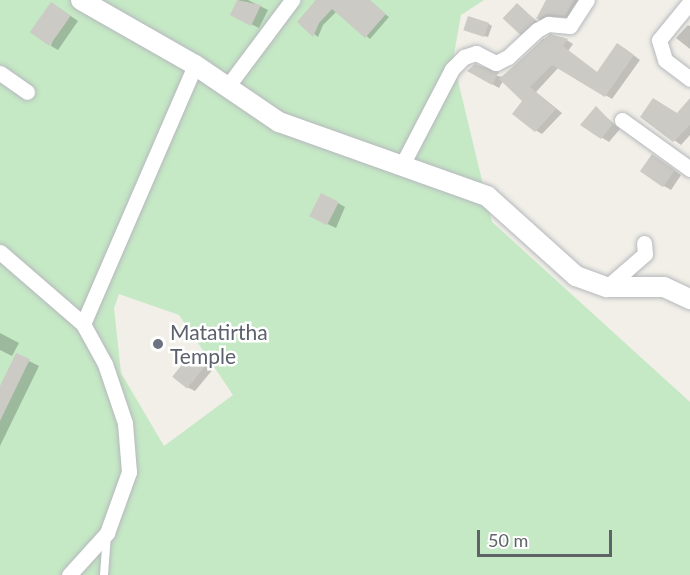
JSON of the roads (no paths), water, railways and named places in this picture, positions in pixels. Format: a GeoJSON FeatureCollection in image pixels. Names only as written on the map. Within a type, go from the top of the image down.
{"type":"FeatureCollection","features":[{"type":"Feature","properties":{"kind":"street"},"geometry":{"type":"LineString","coordinates":[[81,0],[195,65],[279,122],[487,196],[576,276],[607,286],[648,284],[690,299]]}},
{"type":"Feature","properties":{"kind":"street"},"geometry":{"type":"LineString","coordinates":[[227,87],[292,0]]}},
{"type":"Feature","properties":{"kind":"street"},"geometry":{"type":"LineString","coordinates":[[402,165],[452,69],[464,57],[476,53],[496,63],[508,57],[537,30],[548,24],[570,26],[587,0]]}},
{"type":"Feature","properties":{"kind":"street"},"geometry":{"type":"LineString","coordinates":[[690,2],[659,40],[665,60],[690,79]]}},
{"type":"Feature","properties":{"kind":"street"},"geometry":{"type":"LineString","coordinates":[[83,324],[195,65]]}},
{"type":"Feature","properties":{"kind":"street"},"geometry":{"type":"LineString","coordinates":[[0,73],[27,92]]}},
{"type":"Feature","properties":{"kind":"street"},"geometry":{"type":"LineString","coordinates":[[622,120],[690,169]]}},
{"type":"Feature","properties":{"kind":"street"},"geometry":{"type":"LineString","coordinates":[[607,286],[645,254],[644,243]]}},
{"type":"Feature","properties":{"kind":"street"},"geometry":{"type":"LineString","coordinates":[[0,252],[83,324],[105,364],[125,423],[130,452],[125,489],[107,533],[69,575]]}},
{"type":"Feature","properties":{"kind":"lane"},"geometry":{"type":"LineString","coordinates":[[104,575],[107,533]]}},
{"type":"Feature","properties":{"kind":"place","name":"Matatirtha Temple"},"geometry":{"type":"Point","coordinates":[158,344]}}]}
